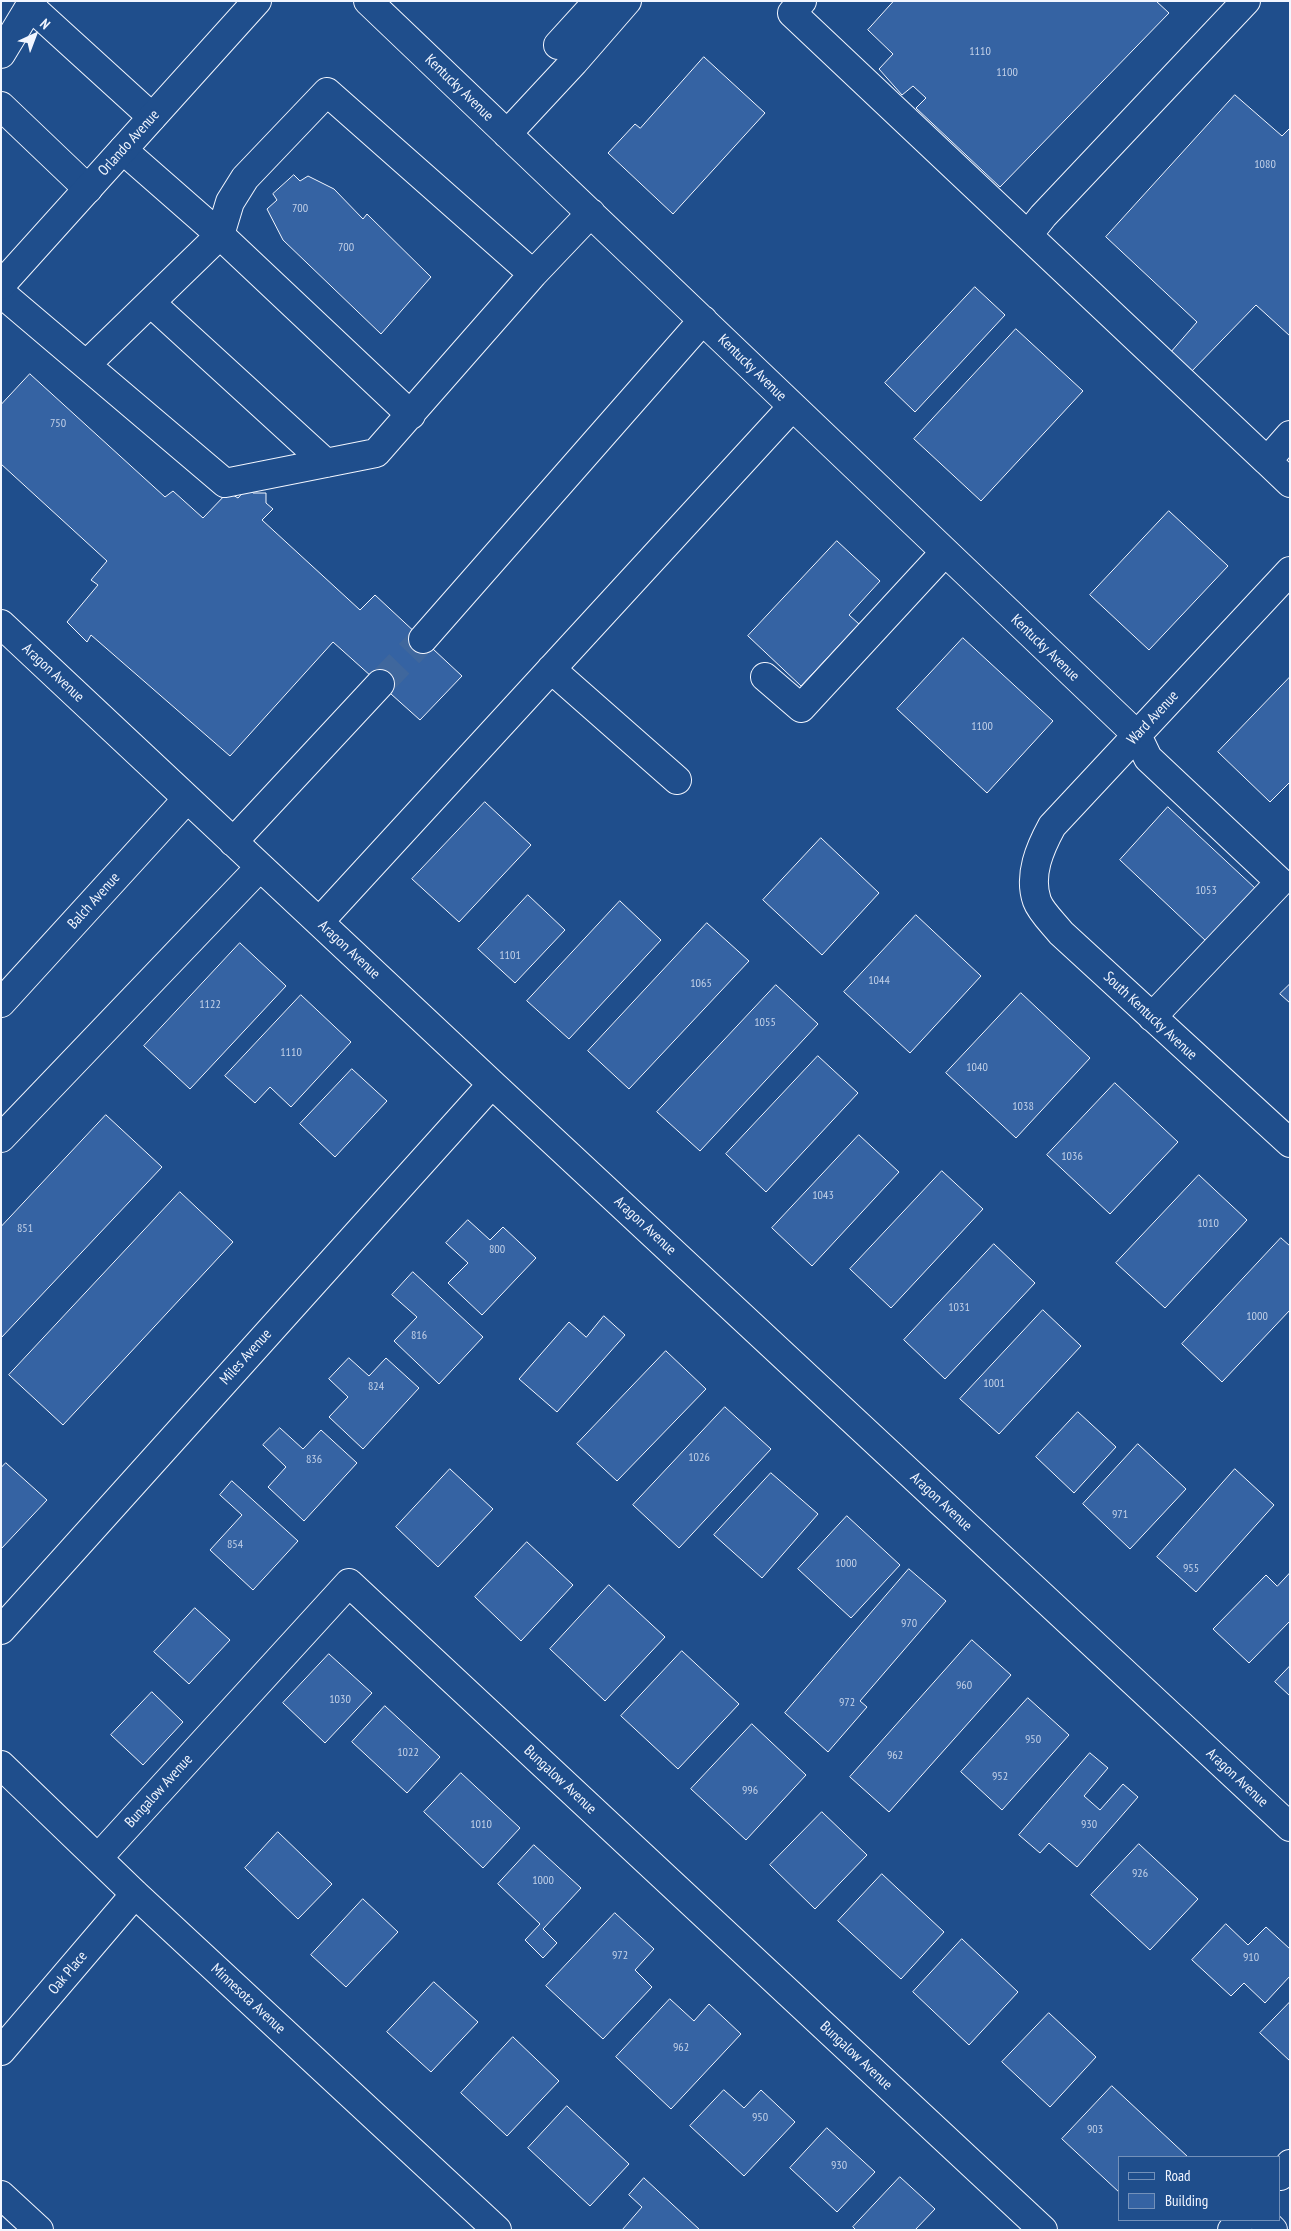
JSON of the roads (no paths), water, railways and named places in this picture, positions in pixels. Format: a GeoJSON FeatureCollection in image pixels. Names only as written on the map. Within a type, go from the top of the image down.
{"type":"FeatureCollection","features":[{"type":"Feature","properties":{"kind":"street","name":"Orlando Avenue"},"geometry":{"type":"LineString","coordinates":[[1,284],[257,1]]}},
{"type":"Feature","properties":{"kind":"street","name":"Kentucky Avenue"},"geometry":{"type":"LineString","coordinates":[[368,1],[1137,735]]}},
{"type":"Feature","properties":{"kind":"street"},"geometry":{"type":"LineString","coordinates":[[558,45],[598,1]]}},
{"type":"Feature","properties":{"kind":"street"},"geometry":{"type":"LineString","coordinates":[[507,134],[574,62],[627,1]]}},
{"type":"Feature","properties":{"kind":"street"},"geometry":{"type":"LineString","coordinates":[[1,54],[31,3],[152,117]]}},
{"type":"Feature","properties":{"kind":"street"},"geometry":{"type":"LineString","coordinates":[[1028,235],[1043,216],[1235,5]]}},
{"type":"Feature","properties":{"kind":"street"},"geometry":{"type":"LineString","coordinates":[[797,7],[1028,235],[1290,483]]}},
{"type":"Feature","properties":{"kind":"street"},"geometry":{"type":"LineString","coordinates":[[87,364],[220,236],[230,202],[245,178],[327,92],[533,274]]}},
{"type":"Feature","properties":{"kind":"street"},"geometry":{"type":"LineString","coordinates":[[1,106],[88,189]]}},
{"type":"Feature","properties":{"kind":"street"},"geometry":{"type":"LineString","coordinates":[[123,150],[220,236],[410,415]]}},
{"type":"Feature","properties":{"kind":"street"},"geometry":{"type":"LineString","coordinates":[[1,294],[87,364],[225,483],[376,453],[533,274],[591,213]]}},
{"type":"Feature","properties":{"kind":"street"},"geometry":{"type":"LineString","coordinates":[[151,303],[326,463]]}},
{"type":"Feature","properties":{"kind":"street"},"geometry":{"type":"LineString","coordinates":[[422,639],[703,320]]}},
{"type":"Feature","properties":{"kind":"street"},"geometry":{"type":"LineString","coordinates":[[319,922],[792,407]]}},
{"type":"Feature","properties":{"kind":"street"},"geometry":{"type":"LineString","coordinates":[[1267,461],[1290,435]]}},
{"type":"Feature","properties":{"kind":"street"},"geometry":{"type":"LineString","coordinates":[[765,677],[801,708],[945,552]]}},
{"type":"Feature","properties":{"kind":"street","name":"Ward Avenue"},"geometry":{"type":"LineString","coordinates":[[1034,874],[1040,846],[1052,826],[1290,571]]}},
{"type":"Feature","properties":{"kind":"street","name":"Aragon Avenue"},"geometry":{"type":"LineString","coordinates":[[1,624],[186,799],[1290,1827]]}},
{"type":"Feature","properties":{"kind":"street"},"geometry":{"type":"LineString","coordinates":[[551,669],[677,780]]}},
{"type":"Feature","properties":{"kind":"street"},"geometry":{"type":"LineString","coordinates":[[233,842],[372,693]]}},
{"type":"Feature","properties":{"kind":"street"},"geometry":{"type":"LineString","coordinates":[[1137,735],[1148,758],[1280,882],[1152,1018]]}},
{"type":"Feature","properties":{"kind":"street","name":"Balch Avenue"},"geometry":{"type":"LineString","coordinates":[[1,1003],[186,799]]}},
{"type":"Feature","properties":{"kind":"street"},"geometry":{"type":"LineString","coordinates":[[1,1138],[260,867]]}},
{"type":"Feature","properties":{"kind":"street","name":"South Kentucky Avenue"},"geometry":{"type":"LineString","coordinates":[[1034,874],[1037,902],[1061,934],[1290,1144]]}},
{"type":"Feature","properties":{"kind":"street","name":"Miles Avenue"},"geometry":{"type":"LineString","coordinates":[[1,1630],[492,1084]]}},
{"type":"Feature","properties":{"kind":"street","name":"Bungalow Avenue"},"geometry":{"type":"LineString","coordinates":[[98,1858],[350,1583],[1043,2230]]}},
{"type":"Feature","properties":{"kind":"street","name":"Minnesota Avenue"},"geometry":{"type":"LineString","coordinates":[[1,1765],[135,1894],[497,2230]]}},
{"type":"Feature","properties":{"kind":"street","name":"Oak Place"},"geometry":{"type":"LineString","coordinates":[[1,2052],[135,1894]]}},
{"type":"Feature","properties":{"kind":"street"},"geometry":{"type":"LineString","coordinates":[[1281,2175],[1290,2164]]}},
{"type":"Feature","properties":{"kind":"street"},"geometry":{"type":"LineString","coordinates":[[1,2196],[39,2230]]}},
{"type":"Feature","properties":{"kind":"street"},"geometry":{"type":"LineString","coordinates":[[1264,2221],[1273,2230]]}},
{"type":"Feature","properties":{"kind":"tunnel"},"geometry":{"type":"LineString","coordinates":[[380,684],[423,639]]}}]}
